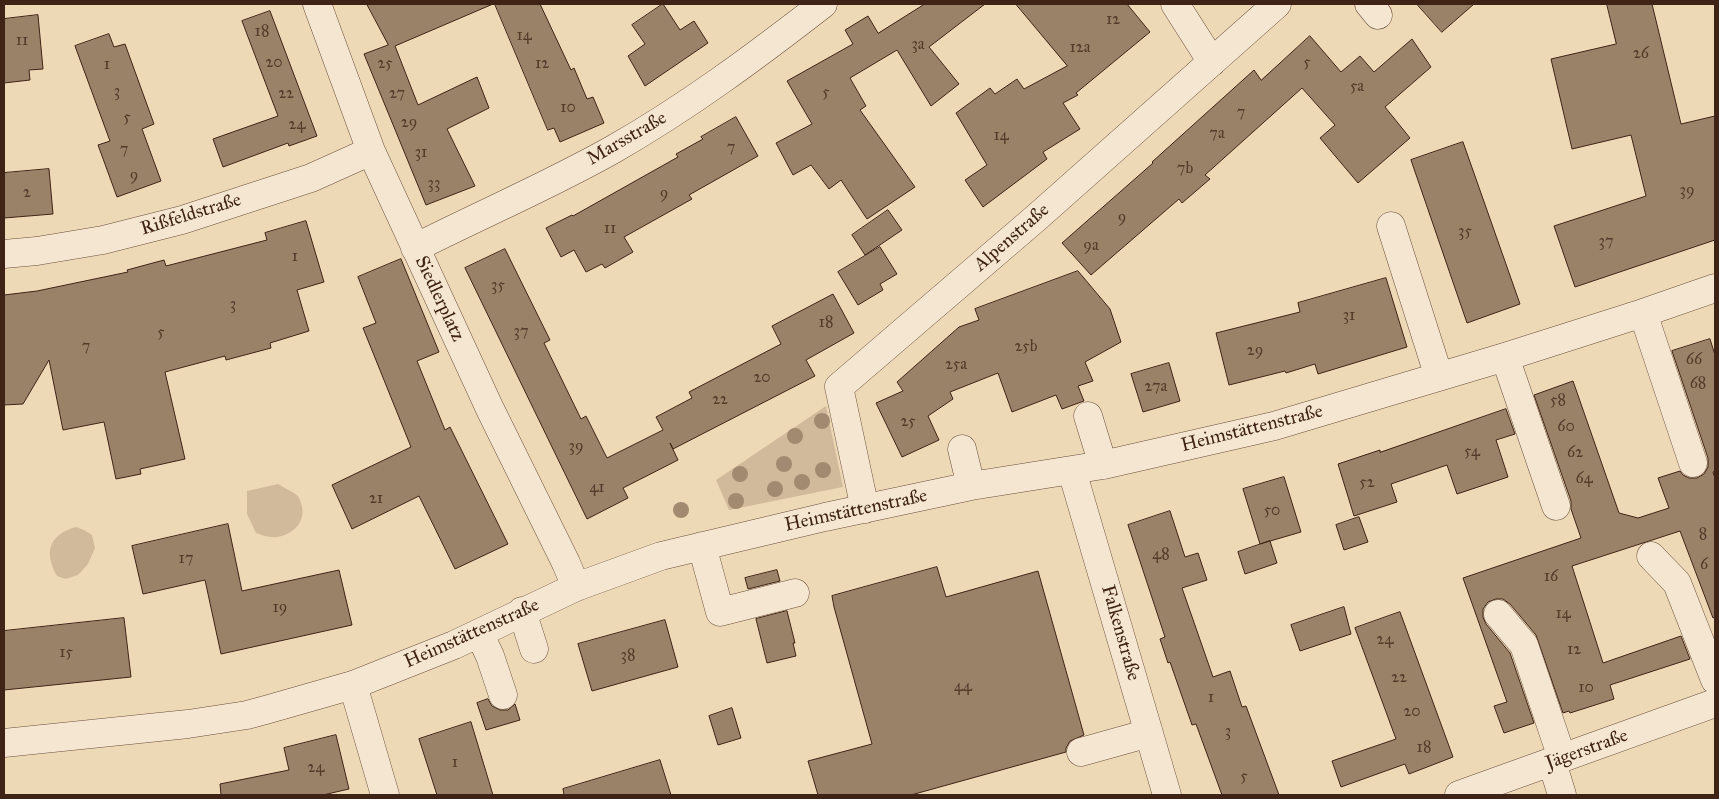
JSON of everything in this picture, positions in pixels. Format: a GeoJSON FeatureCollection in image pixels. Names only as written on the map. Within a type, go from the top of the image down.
{"type":"FeatureCollection","features":[{"type":"Feature","properties":{"kind":"street","name":"Siedlerplatz"},"geometry":{"type":"LineString","coordinates":[[317,4],[371,151],[490,409],[576,587]]}},
{"type":"Feature","properties":{"kind":"street","name":"Marsstraße"},"geometry":{"type":"LineString","coordinates":[[415,248],[611,150],[738,68],[823,4]]}},
{"type":"Feature","properties":{"kind":"street"},"geometry":{"type":"LineString","coordinates":[[1175,4],[1212,62]]}},
{"type":"Feature","properties":{"kind":"street","name":"Alpenstraße"},"geometry":{"type":"LineString","coordinates":[[865,509],[839,387],[1028,224],[1277,4]]}},
{"type":"Feature","properties":{"kind":"street","name":"Rißfeldstraße"},"geometry":{"type":"LineString","coordinates":[[4,254],[38,251],[102,240],[182,220],[311,178],[371,151]]}},
{"type":"Feature","properties":{"kind":"street"},"geometry":{"type":"LineString","coordinates":[[1391,226],[1439,377]]}},
{"type":"Feature","properties":{"kind":"street","name":"Heimstättenstraße"},"geometry":{"type":"LineString","coordinates":[[4,743],[188,724],[247,715],[353,685],[454,645],[576,587],[661,556],[702,546],[782,538],[828,528],[865,509],[908,511],[981,492],[1274,426],[1505,357],[1715,288]]}},
{"type":"Feature","properties":{"kind":"street"},"geometry":{"type":"LineString","coordinates":[[1643,313],[1647,330],[1693,463]]}},
{"type":"Feature","properties":{"kind":"street"},"geometry":{"type":"LineString","coordinates":[[1505,357],[1556,506]]}},
{"type":"Feature","properties":{"kind":"street"},"geometry":{"type":"LineString","coordinates":[[1088,416],[1103,465]]}},
{"type":"Feature","properties":{"kind":"street"},"geometry":{"type":"LineString","coordinates":[[962,448],[981,492]]}},
{"type":"Feature","properties":{"kind":"street","name":"Falkenstraße"},"geometry":{"type":"LineString","coordinates":[[1072,471],[1167,795]]}},
{"type":"Feature","properties":{"kind":"street"},"geometry":{"type":"LineString","coordinates":[[702,546],[720,612],[795,593]]}},
{"type":"Feature","properties":{"kind":"street"},"geometry":{"type":"LineString","coordinates":[[1651,556],[1677,584],[1715,680]]}},
{"type":"Feature","properties":{"kind":"street"},"geometry":{"type":"LineString","coordinates":[[522,612],[534,649]]}},
{"type":"Feature","properties":{"kind":"street"},"geometry":{"type":"LineString","coordinates":[[1498,614],[1524,645],[1557,760],[1562,795]]}},
{"type":"Feature","properties":{"kind":"street"},"geometry":{"type":"LineString","coordinates":[[479,633],[490,656],[503,695]]}},
{"type":"Feature","properties":{"kind":"street"},"geometry":{"type":"LineString","coordinates":[[353,685],[385,795]]}},
{"type":"Feature","properties":{"kind":"street","name":"Jägerstraße"},"geometry":{"type":"LineString","coordinates":[[1459,795],[1715,704]]}},
{"type":"Feature","properties":{"kind":"street"},"geometry":{"type":"LineString","coordinates":[[1081,752],[1149,733]]}},
{"type":"Feature","properties":{"kind":"shaded area"},"geometry":{"type":"Polygon","coordinates":[[[826,406],[843,487],[729,510],[716,480],[826,406]]]}},
{"type":"Feature","properties":{"kind":"shaded area"},"geometry":{"type":"Polygon","coordinates":[[[278,484],[298,496],[302,507],[301,520],[294,530],[289,533],[283,536],[269,537],[256,533],[247,514],[247,491],[278,484]]]}},
{"type":"Feature","properties":{"kind":"shaded area"},"geometry":{"type":"Polygon","coordinates":[[[76,527],[92,535],[95,548],[88,564],[78,575],[66,579],[57,576],[53,568],[50,552],[51,546],[59,535],[76,527]]]}},
{"type":"Feature","properties":{"kind":"building"},"geometry":{"type":"Polygon","coordinates":[[[367,4],[493,4],[395,46],[418,105],[477,77],[489,108],[447,129],[475,186],[426,205],[364,54],[388,45],[367,4]]]}},
{"type":"Feature","properties":{"kind":"building"},"geometry":{"type":"Polygon","coordinates":[[[495,4],[540,4],[571,70],[574,68],[587,99],[593,97],[604,123],[560,142],[554,128],[548,130],[495,4]]]}},
{"type":"Feature","properties":{"kind":"building"},"geometry":{"type":"Polygon","coordinates":[[[663,4],[680,30],[694,21],[708,43],[645,86],[628,56],[645,44],[632,25],[663,4]]]}},
{"type":"Feature","properties":{"kind":"building"},"geometry":{"type":"Polygon","coordinates":[[[925,4],[985,4],[929,47],[959,84],[931,106],[897,50],[850,78],[866,106],[860,110],[915,187],[867,219],[841,180],[829,189],[811,165],[793,175],[776,143],[812,124],[787,81],[853,44],[845,30],[868,16],[878,33],[925,4]]]}},
{"type":"Feature","properties":{"kind":"building"},"geometry":{"type":"Polygon","coordinates":[[[1016,4],[1127,4],[1150,32],[1076,93],[1078,95],[1063,103],[1080,129],[1043,152],[1047,159],[983,207],[965,180],[987,165],[956,113],[990,88],[995,94],[1017,79],[1024,89],[1067,66],[1016,4]]]}},
{"type":"Feature","properties":{"kind":"building"},"geometry":{"type":"Polygon","coordinates":[[[1417,4],[1474,4],[1442,32],[1417,4]]]}},
{"type":"Feature","properties":{"kind":"building"},"geometry":{"type":"Polygon","coordinates":[[[1607,4],[1652,4],[1681,124],[1715,116],[1715,240],[1575,287],[1554,226],[1646,196],[1631,135],[1572,149],[1551,59],[1616,44],[1607,4]]]}},
{"type":"Feature","properties":{"kind":"building"},"geometry":{"type":"Polygon","coordinates":[[[270,11],[317,136],[289,146],[288,143],[223,167],[213,139],[278,116],[242,21],[270,11]]]}},
{"type":"Feature","properties":{"kind":"building"},"geometry":{"type":"Polygon","coordinates":[[[38,15],[43,69],[29,70],[30,80],[4,83],[4,19],[38,15]]]}},
{"type":"Feature","properties":{"kind":"building"},"geometry":{"type":"Polygon","coordinates":[[[109,34],[114,47],[125,44],[154,124],[142,129],[161,181],[117,197],[98,145],[110,141],[75,46],[109,34]]]}},
{"type":"Feature","properties":{"kind":"building"},"geometry":{"type":"Polygon","coordinates":[[[1310,36],[1341,72],[1360,56],[1374,72],[1412,39],[1431,67],[1385,107],[1410,138],[1358,183],[1320,138],[1335,125],[1302,88],[1205,175],[1210,179],[1182,203],[1179,199],[1091,275],[1062,243],[1254,70],[1261,80],[1310,36]]]}},
{"type":"Feature","properties":{"kind":"building"},"geometry":{"type":"Polygon","coordinates":[[[736,117],[758,156],[689,195],[692,199],[624,237],[633,252],[605,268],[602,264],[586,272],[574,250],[561,257],[546,228],[573,216],[678,157],[676,154],[736,117]]]}},
{"type":"Feature","properties":{"kind":"building"},"geometry":{"type":"Polygon","coordinates":[[[1463,142],[1520,304],[1467,323],[1411,160],[1463,142]]]}},
{"type":"Feature","properties":{"kind":"building"},"geometry":{"type":"Polygon","coordinates":[[[49,169],[53,214],[4,218],[4,173],[49,169]]]}},
{"type":"Feature","properties":{"kind":"building"},"geometry":{"type":"Polygon","coordinates":[[[888,210],[902,230],[865,255],[852,235],[888,210]]]}},
{"type":"Feature","properties":{"kind":"building"},"geometry":{"type":"Polygon","coordinates":[[[306,221],[324,282],[297,290],[309,331],[270,343],[271,348],[226,360],[225,356],[165,372],[185,459],[140,469],[141,474],[116,479],[104,422],[63,430],[49,360],[23,404],[4,405],[4,295],[37,291],[128,272],[127,270],[164,260],[166,266],[267,240],[265,233],[306,221]]]}},
{"type":"Feature","properties":{"kind":"building"},"geometry":{"type":"Polygon","coordinates":[[[880,247],[897,274],[880,284],[883,290],[858,305],[838,272],[880,247]]]}},
{"type":"Feature","properties":{"kind":"building"},"geometry":{"type":"Polygon","coordinates":[[[505,249],[550,340],[544,343],[581,419],[586,416],[607,458],[663,430],[656,417],[692,398],[689,392],[781,344],[772,326],[833,294],[854,333],[806,360],[815,376],[673,449],[670,443],[678,460],[623,488],[628,498],[587,519],[465,268],[505,249]]]}},
{"type":"Feature","properties":{"kind":"building"},"geometry":{"type":"Polygon","coordinates":[[[401,259],[439,352],[417,361],[445,430],[450,427],[508,544],[455,569],[419,496],[352,529],[332,485],[411,447],[363,328],[376,323],[358,277],[401,259]]]}},
{"type":"Feature","properties":{"kind":"building"},"geometry":{"type":"Polygon","coordinates":[[[1078,271],[1110,309],[1121,342],[1085,362],[1093,381],[1078,386],[1084,401],[1062,409],[1056,395],[1012,412],[998,373],[950,392],[953,399],[928,416],[939,440],[902,457],[876,403],[903,391],[897,382],[959,327],[979,320],[975,309],[1078,271]]]}},
{"type":"Feature","properties":{"kind":"building"},"geometry":{"type":"Polygon","coordinates":[[[1386,278],[1407,347],[1318,374],[1315,364],[1286,373],[1285,371],[1229,385],[1216,333],[1300,312],[1298,303],[1386,278]]]}},
{"type":"Feature","properties":{"kind":"building"},"geometry":{"type":"Polygon","coordinates":[[[1710,339],[1715,355],[1715,471],[1713,472],[1715,478],[1715,617],[1713,618],[1680,531],[1572,566],[1603,663],[1681,636],[1690,659],[1610,685],[1614,699],[1570,713],[1569,711],[1563,713],[1536,635],[1510,604],[1503,599],[1488,602],[1483,609],[1483,617],[1486,624],[1510,653],[1534,723],[1504,733],[1494,706],[1507,702],[1463,578],[1581,538],[1571,509],[1571,501],[1534,395],[1573,381],[1619,513],[1638,518],[1669,508],[1658,478],[1680,471],[1689,478],[1697,478],[1704,474],[1708,467],[1708,458],[1672,351],[1710,339]]]}},
{"type":"Feature","properties":{"kind":"building"},"geometry":{"type":"Polygon","coordinates":[[[1169,363],[1180,401],[1143,412],[1131,374],[1169,363]]]}},
{"type":"Feature","properties":{"kind":"building"},"geometry":{"type":"Polygon","coordinates":[[[1506,409],[1515,434],[1496,440],[1508,477],[1457,494],[1447,465],[1391,484],[1397,502],[1354,516],[1338,464],[1380,450],[1380,452],[1506,409]]]}},
{"type":"Feature","properties":{"kind":"building"},"geometry":{"type":"Polygon","coordinates":[[[1284,477],[1301,532],[1260,544],[1243,489],[1284,477]]]}},
{"type":"Feature","properties":{"kind":"building"},"geometry":{"type":"Polygon","coordinates":[[[1170,511],[1185,557],[1198,553],[1207,580],[1182,588],[1213,677],[1230,671],[1242,707],[1246,706],[1279,795],[1222,795],[1196,724],[1192,725],[1170,662],[1168,663],[1160,639],[1165,637],[1128,525],[1170,511]]]}},
{"type":"Feature","properties":{"kind":"building"},"geometry":{"type":"Polygon","coordinates":[[[1359,517],[1368,542],[1344,550],[1336,525],[1359,517]]]}},
{"type":"Feature","properties":{"kind":"building"},"geometry":{"type":"Polygon","coordinates":[[[228,524],[242,591],[339,570],[352,625],[221,654],[205,580],[143,594],[132,546],[228,524]]]}},
{"type":"Feature","properties":{"kind":"building"},"geometry":{"type":"Polygon","coordinates":[[[1270,541],[1277,563],[1245,574],[1238,552],[1270,541]]]}},
{"type":"Feature","properties":{"kind":"building"},"geometry":{"type":"Polygon","coordinates":[[[937,567],[946,597],[1038,571],[1084,735],[1070,741],[1066,752],[911,795],[818,795],[808,761],[872,744],[832,596],[937,567]]]}},
{"type":"Feature","properties":{"kind":"building"},"geometry":{"type":"Polygon","coordinates":[[[777,570],[780,581],[748,589],[745,578],[777,570]]]}},
{"type":"Feature","properties":{"kind":"building"},"geometry":{"type":"Polygon","coordinates":[[[1344,607],[1351,634],[1300,651],[1291,625],[1344,607]]]}},
{"type":"Feature","properties":{"kind":"building"},"geometry":{"type":"Polygon","coordinates":[[[787,611],[795,643],[793,643],[796,656],[767,663],[756,619],[787,611]]]}},
{"type":"Feature","properties":{"kind":"building"},"geometry":{"type":"Polygon","coordinates":[[[1400,612],[1453,757],[1409,774],[1405,764],[1341,787],[1332,761],[1396,739],[1355,628],[1400,612]]]}},
{"type":"Feature","properties":{"kind":"building"},"geometry":{"type":"Polygon","coordinates":[[[124,618],[131,677],[4,690],[4,631],[124,618]]]}},
{"type":"Feature","properties":{"kind":"building"},"geometry":{"type":"Polygon","coordinates":[[[665,620],[678,667],[592,691],[578,644],[665,620]]]}},
{"type":"Feature","properties":{"kind":"building"},"geometry":{"type":"Polygon","coordinates":[[[488,699],[492,706],[500,710],[508,710],[515,704],[520,720],[486,730],[477,703],[488,699]]]}},
{"type":"Feature","properties":{"kind":"building"},"geometry":{"type":"Polygon","coordinates":[[[732,708],[741,738],[718,745],[709,716],[732,708]]]}},
{"type":"Feature","properties":{"kind":"building"},"geometry":{"type":"Polygon","coordinates":[[[471,722],[493,795],[437,795],[419,739],[471,722]]]}},
{"type":"Feature","properties":{"kind":"building"},"geometry":{"type":"Polygon","coordinates":[[[336,735],[349,789],[323,795],[221,795],[220,784],[289,770],[284,748],[336,735]]]}},
{"type":"Feature","properties":{"kind":"building"},"geometry":{"type":"Polygon","coordinates":[[[660,760],[671,795],[564,795],[563,789],[660,760]]]}}]}
